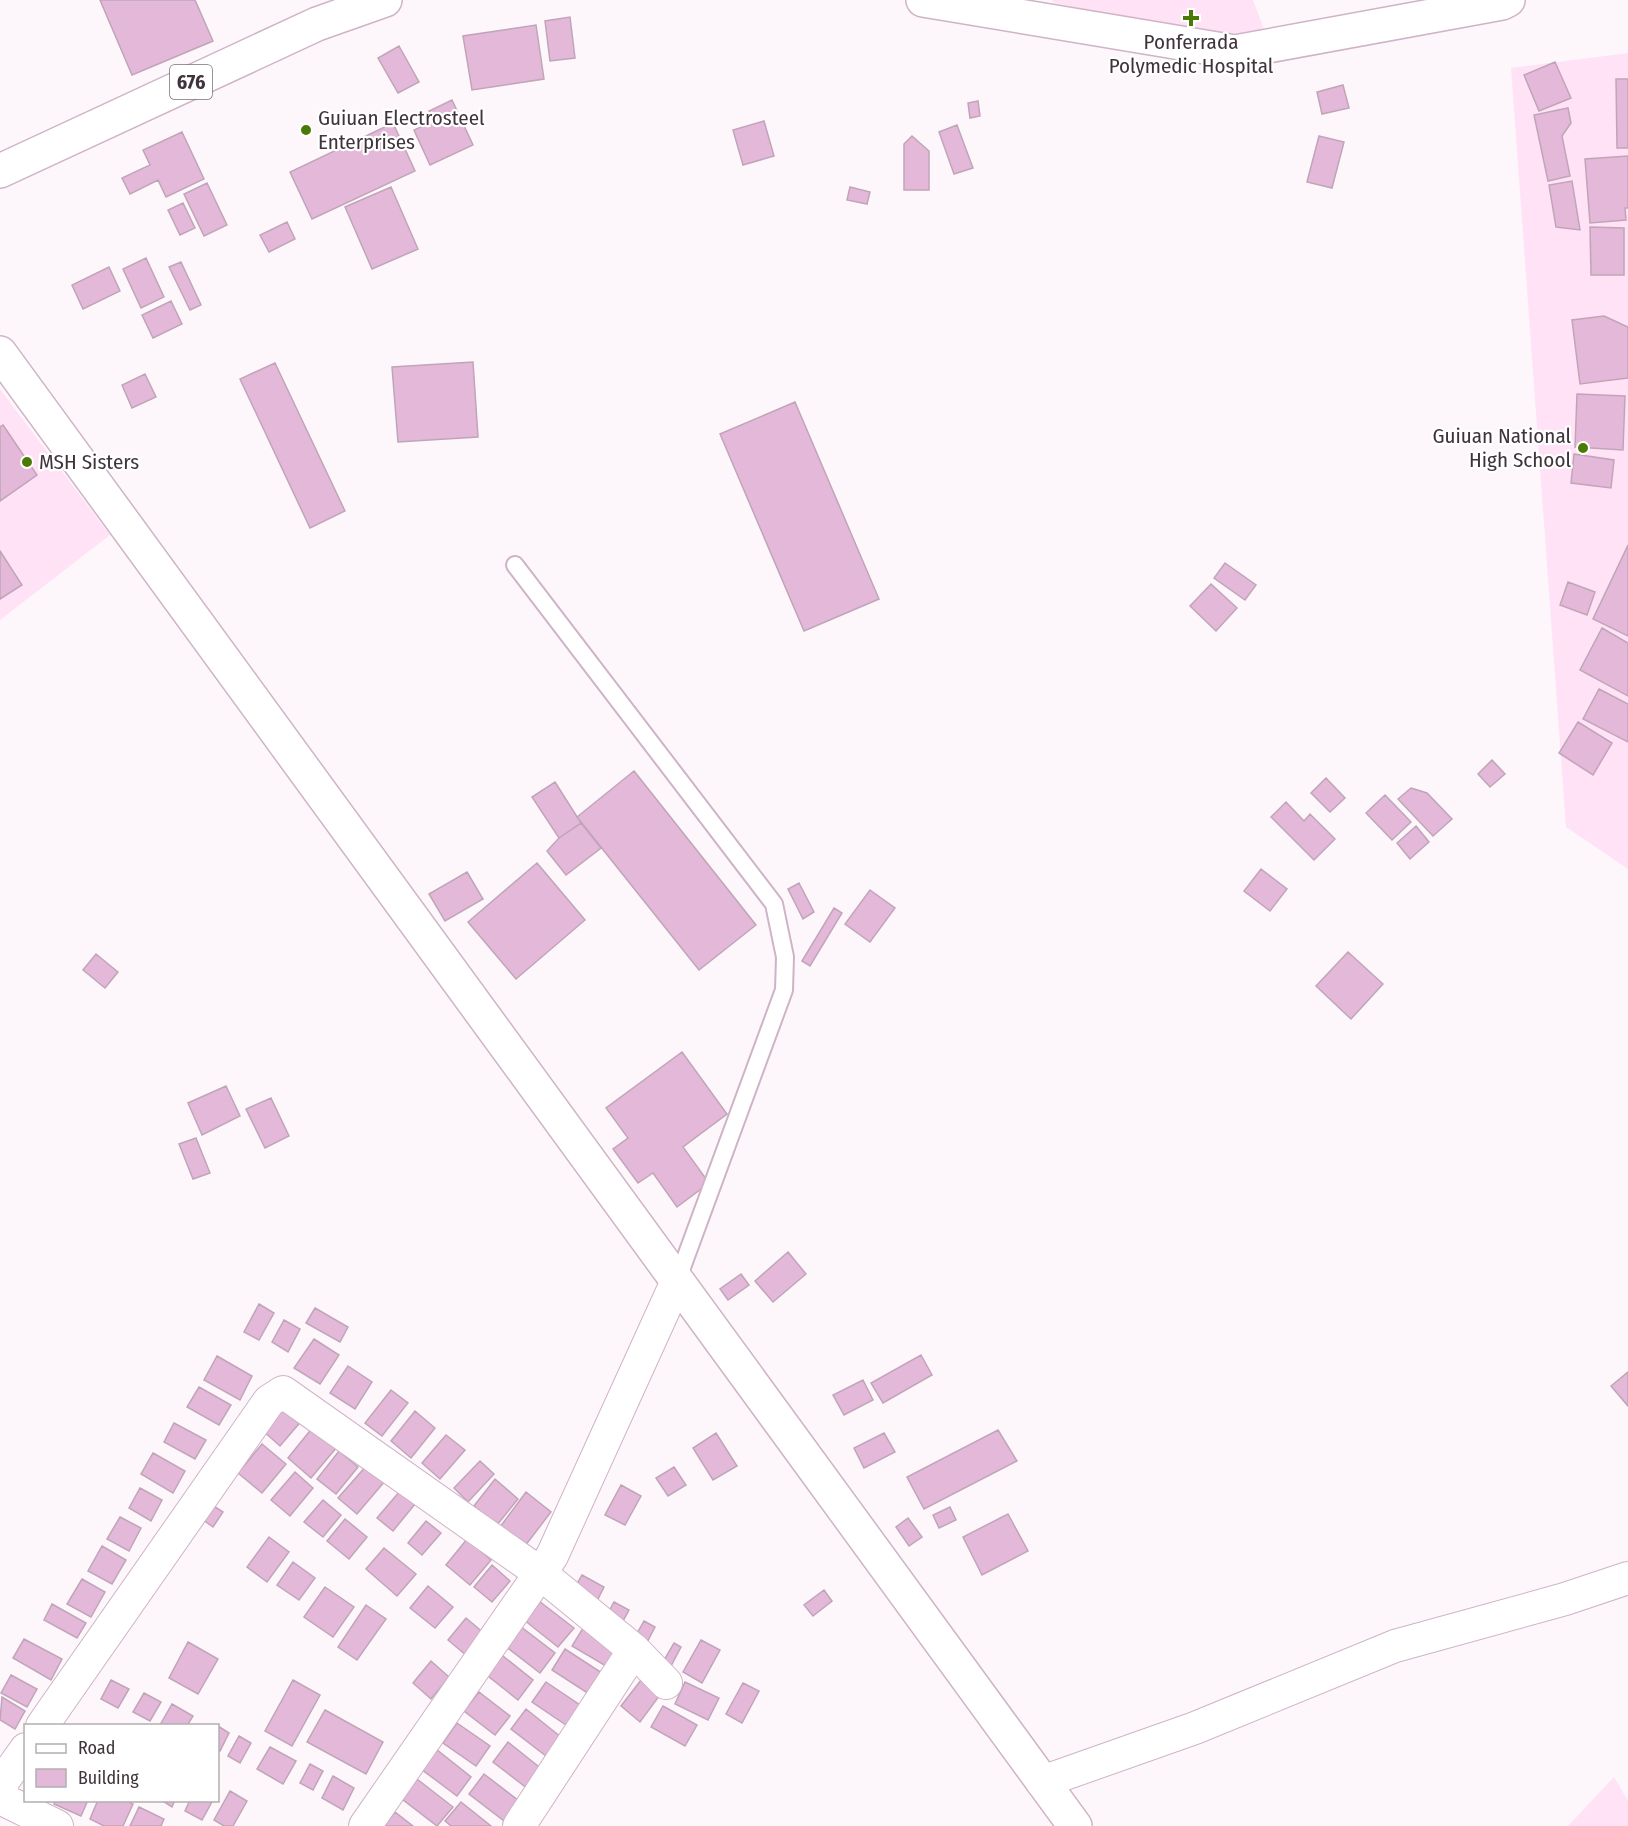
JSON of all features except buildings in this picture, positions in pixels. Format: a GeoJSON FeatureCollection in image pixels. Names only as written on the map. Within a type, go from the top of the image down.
{"type":"FeatureCollection","features":[{"type":"Feature","properties":{"kind":"street","name":"676"},"geometry":{"type":"LineString","coordinates":[[0,171],[317,24],[386,0]]}},
{"type":"Feature","properties":{"kind":"street"},"geometry":{"type":"LineString","coordinates":[[923,0],[1235,52],[1502,3],[1508,0]]}},
{"type":"Feature","properties":{"kind":"street"},"geometry":{"type":"LineString","coordinates":[[0,353],[1075,1826]]}},
{"type":"Feature","properties":{"kind":"street"},"geometry":{"type":"LineString","coordinates":[[365,1826],[552,1556],[677,1281]]}},
{"type":"Feature","properties":{"kind":"street"},"geometry":{"type":"LineString","coordinates":[[43,1724],[269,1401],[283,1392],[540,1573],[634,1650],[666,1683]]}},
{"type":"Feature","properties":{"kind":"street"},"geometry":{"type":"LineString","coordinates":[[1042,1782],[1195,1728],[1395,1646],[1564,1599],[1628,1578]]}},
{"type":"Feature","properties":{"kind":"street"},"geometry":{"type":"LineString","coordinates":[[519,1826],[634,1650]]}},
{"type":"Feature","properties":{"kind":"street"},"geometry":{"type":"LineString","coordinates":[[24,1752],[1,1784],[4,1800],[57,1826]]}},
{"type":"Feature","properties":{"kind":"lane"},"geometry":{"type":"LineString","coordinates":[[516,565],[774,904],[785,957],[784,990],[677,1281]]}},
{"type":"Feature","properties":{"kind":"shaded area","name":"Ponferrada Polymedic Hospital"},"geometry":{"type":"Polygon","coordinates":[[[1052,0],[1253,0],[1265,32],[1205,35],[1054,3],[1052,0]]]}},
{"type":"Feature","properties":{"kind":"shaded area","name":"Guiuan National High School"},"geometry":{"type":"Polygon","coordinates":[[[1628,53],[1628,869],[1566,827],[1511,68],[1628,53]]]}},
{"type":"Feature","properties":{"kind":"shaded area","name":"MSH Sisters"},"geometry":{"type":"Polygon","coordinates":[[[0,389],[110,535],[0,620],[0,389]]]}},
{"type":"Feature","properties":{"kind":"shaded area"},"geometry":{"type":"Polygon","coordinates":[[[1614,1777],[1628,1801],[1628,1826],[1568,1826],[1614,1777]]]}},
{"type":"Feature","properties":{"kind":"place","name":"Ponferrada Polymedic Hospital"},"geometry":{"type":"Point","coordinates":[1191,18]}},
{"type":"Feature","properties":{"kind":"place","name":"Guiuan Electrosteel Enterprises"},"geometry":{"type":"Point","coordinates":[306,130]}},
{"type":"Feature","properties":{"kind":"place","name":"Guiuan National High School"},"geometry":{"type":"Point","coordinates":[1583,448]}},
{"type":"Feature","properties":{"kind":"place","name":"MSH Sisters"},"geometry":{"type":"Point","coordinates":[27,462]}}]}
